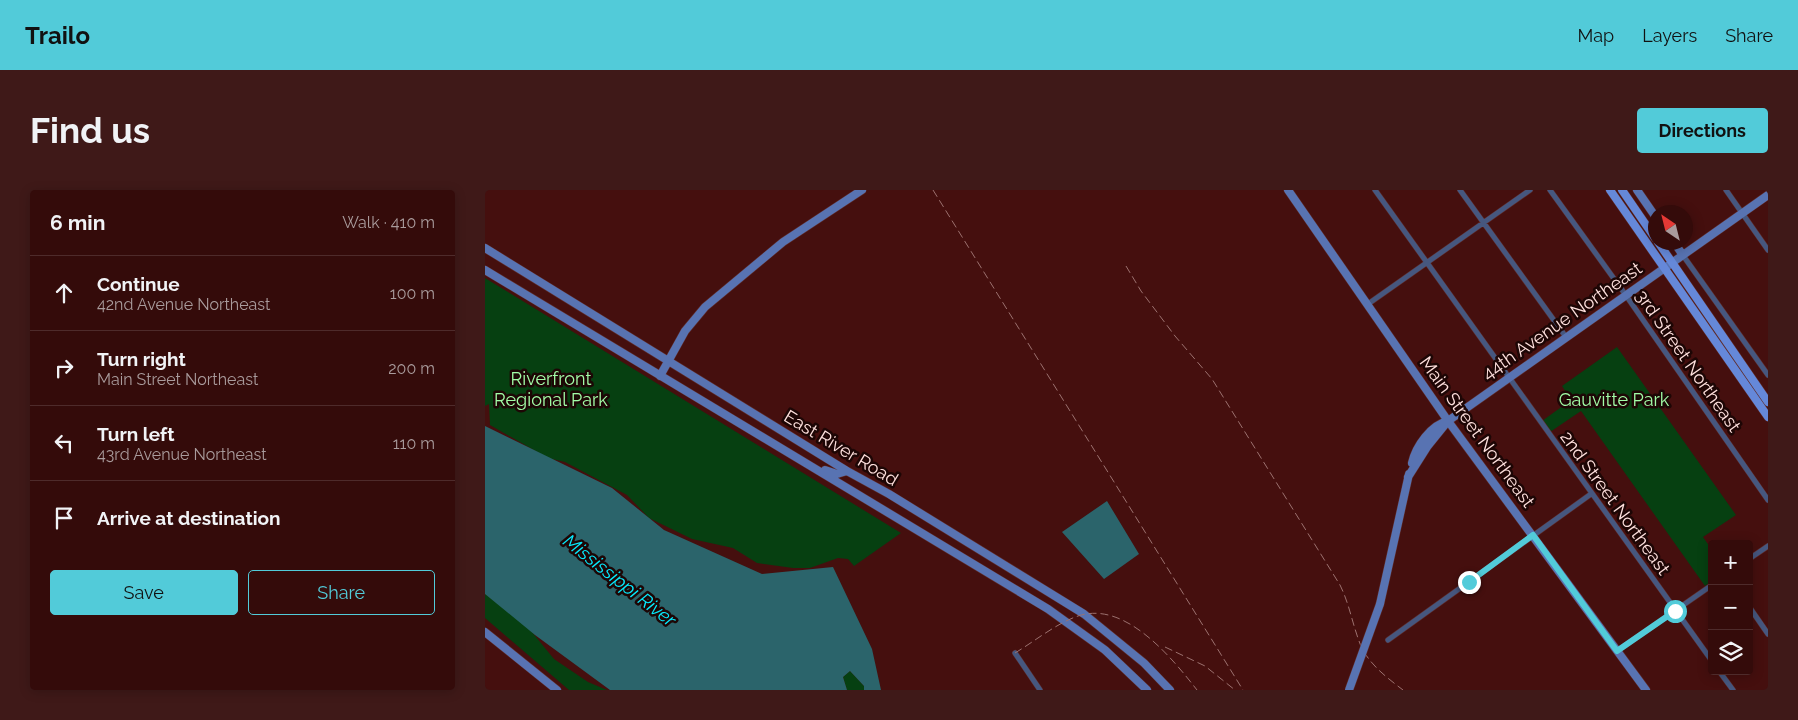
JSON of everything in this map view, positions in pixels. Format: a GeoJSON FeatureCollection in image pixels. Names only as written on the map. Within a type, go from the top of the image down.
{"type":"FeatureCollection","features":[{"type":"Feature","properties":{"kind":"main road"},"geometry":{"type":"LineString","coordinates":[[1610,190],[1768,417]]}},
{"type":"Feature","properties":{"kind":"main road"},"geometry":{"type":"LineString","coordinates":[[1622,190],[1648,228]]}},
{"type":"Feature","properties":{"kind":"main road"},"geometry":{"type":"LineString","coordinates":[[1664,250],[1768,402]]}},
{"type":"Feature","properties":{"kind":"street"},"geometry":{"type":"LineString","coordinates":[[660,376],[692,322],[705,307],[783,242],[862,190]]}},
{"type":"Feature","properties":{"kind":"street","name":"Main Street Northeast"},"geometry":{"type":"LineString","coordinates":[[1288,190],[1449,420],[1646,690]]}},
{"type":"Feature","properties":{"kind":"street","name":"2nd Street Northeast"},"geometry":{"type":"LineString","coordinates":[[1375,190],[1708,656]]}},
{"type":"Feature","properties":{"kind":"street"},"geometry":{"type":"LineString","coordinates":[[1460,190],[1565,337]]}},
{"type":"Feature","properties":{"kind":"street"},"geometry":{"type":"LineString","coordinates":[[1368,304],[1530,190]]}},
{"type":"Feature","properties":{"kind":"street","name":"3rd Street Northeast"},"geometry":{"type":"LineString","coordinates":[[1550,190],[1625,294],[1768,500]]}},
{"type":"Feature","properties":{"kind":"street"},"geometry":{"type":"LineString","coordinates":[[1637,190],[1648,206]]}},
{"type":"Feature","properties":{"kind":"street"},"geometry":{"type":"LineString","coordinates":[[1726,190],[1768,250]]}},
{"type":"Feature","properties":{"kind":"street","name":"44th Avenue Northeast"},"geometry":{"type":"LineString","coordinates":[[1349,690],[1380,604],[1408,477],[1427,447],[1449,420],[1625,294],[1768,195]]}},
{"type":"Feature","properties":{"kind":"street","name":"East River Road"},"geometry":{"type":"LineString","coordinates":[[485,248],[847,471],[889,494],[1084,614],[1145,663],[1171,690]]}},
{"type":"Feature","properties":{"kind":"street"},"geometry":{"type":"LineString","coordinates":[[1680,250],[1768,374]]}},
{"type":"Feature","properties":{"kind":"street","name":"East River Road"},"geometry":{"type":"LineString","coordinates":[[485,270],[1048,609],[1105,650],[1147,690]]}},
{"type":"Feature","properties":{"kind":"street"},"geometry":{"type":"LineString","coordinates":[[800,460],[811,461],[834,474],[841,474],[847,471]]}},
{"type":"Feature","properties":{"kind":"street"},"geometry":{"type":"LineString","coordinates":[[1388,640],[1591,494]]}},
{"type":"Feature","properties":{"kind":"street"},"geometry":{"type":"LineString","coordinates":[[1753,556],[1768,546]]}},
{"type":"Feature","properties":{"kind":"street"},"geometry":{"type":"LineString","coordinates":[[1617,651],[1708,588]]}},
{"type":"Feature","properties":{"kind":"street"},"geometry":{"type":"LineString","coordinates":[[1753,611],[1768,634]]}},
{"type":"Feature","properties":{"kind":"street"},"geometry":{"type":"LineString","coordinates":[[485,632],[557,690]]}},
{"type":"Feature","properties":{"kind":"street"},"geometry":{"type":"LineString","coordinates":[[1015,653],[1041,690]]}},
{"type":"Feature","properties":{"kind":"street"},"geometry":{"type":"LineString","coordinates":[[1722,675],[1733,690]]}},
{"type":"Feature","properties":{"kind":"green space","name":"Riverfront Regional Park"},"geometry":{"type":"Polygon","coordinates":[[[485,278],[901,533],[854,566],[848,559],[838,558],[810,568],[793,568],[757,563],[733,548],[692,539],[649,518],[627,495],[565,462],[548,458],[490,425],[489,404],[485,406],[485,278]]]}},
{"type":"Feature","properties":{"kind":"green space","name":"Gauvitte Park"},"geometry":{"type":"Polygon","coordinates":[[[1617,347],[1736,515],[1703,537],[1708,544],[1708,584],[1705,586],[1581,411],[1550,432],[1542,421],[1571,400],[1562,386],[1617,347]]]}},
{"type":"Feature","properties":{"kind":"green space"},"geometry":{"type":"Polygon","coordinates":[[[485,594],[527,626],[554,659],[588,682],[607,690],[569,690],[485,618],[485,594]]]}},
{"type":"Feature","properties":{"kind":"green space"},"geometry":{"type":"Polygon","coordinates":[[[850,671],[864,686],[864,690],[847,690],[843,677],[850,671]]]}},
{"type":"Feature","properties":{"kind":"water","name":"Mississippi River"},"geometry":{"type":"Polygon","coordinates":[[[485,426],[612,488],[664,530],[762,574],[833,567],[872,649],[881,690],[864,690],[864,686],[850,671],[843,677],[847,690],[610,690],[535,635],[485,594],[485,426]]]}},
{"type":"Feature","properties":{"kind":"water"},"geometry":{"type":"Polygon","coordinates":[[[1107,501],[1139,554],[1104,579],[1062,532],[1107,501]]]}},
{"type":"Feature","properties":{"kind":"railway"},"geometry":{"type":"LineString","coordinates":[[933,190],[1243,690]]}},
{"type":"Feature","properties":{"kind":"railway"},"geometry":{"type":"LineString","coordinates":[[1126,266],[1141,291],[1175,336],[1212,379],[1340,585],[1366,656],[1377,669],[1403,690]]}},
{"type":"Feature","properties":{"kind":"railway"},"geometry":{"type":"LineString","coordinates":[[1015,653],[1070,619],[1096,613],[1113,616],[1130,624],[1161,648],[1197,690]]}},
{"type":"Feature","properties":{"kind":"railway"},"geometry":{"type":"LineString","coordinates":[[1165,647],[1205,666],[1235,690]]}},
{"type":"Feature","properties":{"kind":"route"},"geometry":{"type":"LineString","coordinates":[[1469,582],[1533,535],[1617,651],[1675,611]]}}]}
